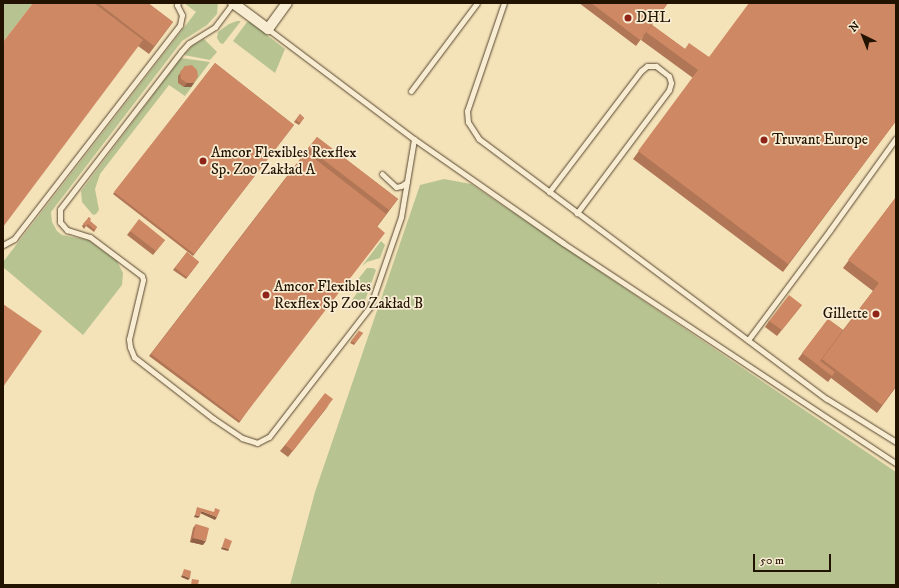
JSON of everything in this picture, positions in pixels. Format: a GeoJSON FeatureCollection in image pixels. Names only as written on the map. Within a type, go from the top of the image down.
{"type":"FeatureCollection","features":[{"type":"Feature","properties":{"kind":"street"},"geometry":{"type":"LineString","coordinates":[[233,3],[268,29],[287,3]]}},
{"type":"Feature","properties":{"kind":"lane"},"geometry":{"type":"LineString","coordinates":[[3,245],[14,239],[180,24],[182,15],[177,5],[178,3]]}},
{"type":"Feature","properties":{"kind":"lane"},"geometry":{"type":"LineString","coordinates":[[233,3],[215,27],[187,44],[60,209],[60,222],[67,230],[90,237],[142,276],[143,280],[129,339],[134,358],[214,419],[242,438],[257,442],[266,439],[370,306],[401,216],[414,139]]}},
{"type":"Feature","properties":{"kind":"lane"},"geometry":{"type":"LineString","coordinates":[[411,91],[477,3]]}},
{"type":"Feature","properties":{"kind":"lane"},"geometry":{"type":"LineString","coordinates":[[504,3],[469,101],[467,111],[468,122],[473,132],[479,139],[827,398],[896,442]]}},
{"type":"Feature","properties":{"kind":"lane"},"geometry":{"type":"LineString","coordinates":[[268,29],[414,139],[563,243],[896,462]]}},
{"type":"Feature","properties":{"kind":"lane"},"geometry":{"type":"LineString","coordinates":[[549,192],[641,71],[647,66],[656,66],[669,76],[671,84],[669,90],[577,213]]}},
{"type":"Feature","properties":{"kind":"lane"},"geometry":{"type":"LineString","coordinates":[[748,340],[896,138]]}},
{"type":"Feature","properties":{"kind":"lane"},"geometry":{"type":"LineString","coordinates":[[382,174],[396,187],[407,182]]}},
{"type":"Feature","properties":{"kind":"green space"},"geometry":{"type":"Polygon","coordinates":[[[3,3],[33,3],[3,42],[3,3]]]}},
{"type":"Feature","properties":{"kind":"green space"},"geometry":{"type":"Polygon","coordinates":[[[184,3],[218,3],[217,14],[207,25],[182,41],[51,212],[52,222],[57,231],[62,235],[88,240],[117,261],[123,273],[122,285],[83,335],[3,267],[3,262],[196,12],[184,3]]]}},
{"type":"Feature","properties":{"kind":"green space"},"geometry":{"type":"Polygon","coordinates":[[[241,21],[223,44],[220,43],[217,38],[218,32],[229,24],[241,21]]]}},
{"type":"Feature","properties":{"kind":"green space"},"geometry":{"type":"Polygon","coordinates":[[[247,22],[250,22],[285,49],[275,73],[233,41],[247,22]]]}},
{"type":"Feature","properties":{"kind":"green space"},"geometry":{"type":"Polygon","coordinates":[[[204,39],[217,52],[210,60],[184,55],[192,46],[204,39]]]}},
{"type":"Feature","properties":{"kind":"green space"},"geometry":{"type":"Polygon","coordinates":[[[181,58],[210,62],[185,96],[169,85],[100,174],[95,189],[99,210],[93,215],[82,202],[81,191],[181,58]]]}},
{"type":"Feature","properties":{"kind":"green space"},"geometry":{"type":"Polygon","coordinates":[[[444,179],[471,184],[896,472],[896,585],[661,585],[658,583],[656,585],[290,585],[315,492],[420,185],[444,179]]]}},
{"type":"Feature","properties":{"kind":"green space"},"geometry":{"type":"Polygon","coordinates":[[[381,241],[385,245],[380,258],[367,262],[362,266],[381,241]]]}},
{"type":"Feature","properties":{"kind":"green space"},"geometry":{"type":"Polygon","coordinates":[[[367,268],[373,268],[376,270],[362,309],[352,300],[357,293],[351,288],[367,268]]]}},
{"type":"Feature","properties":{"kind":"building"},"geometry":{"type":"Polygon","coordinates":[[[33,3],[94,3],[143,40],[3,227],[3,42],[33,3]]]}},
{"type":"Feature","properties":{"kind":"building"},"geometry":{"type":"Polygon","coordinates":[[[98,3],[148,3],[173,22],[154,46],[98,3]]]}},
{"type":"Feature","properties":{"kind":"building","name":"DHL"},"geometry":{"type":"Polygon","coordinates":[[[591,3],[668,3],[640,40],[591,3]]]}},
{"type":"Feature","properties":{"kind":"building","name":"Truvant Europe"},"geometry":{"type":"Polygon","coordinates":[[[749,3],[896,3],[896,121],[788,264],[638,151],[698,70],[646,32],[652,25],[685,49],[689,43],[709,57],[749,3]]]}},
{"type":"Feature","properties":{"kind":"building","name":"Amcor Flexibles Rexflex Sp. Zoo Zakład A"},"geometry":{"type":"Polygon","coordinates":[[[215,63],[294,125],[194,254],[114,192],[215,63]]]}},
{"type":"Feature","properties":{"kind":"building"},"geometry":{"type":"Polygon","coordinates":[[[192,65],[197,70],[198,76],[194,83],[187,83],[181,79],[180,72],[185,66],[192,65]]]}},
{"type":"Feature","properties":{"kind":"building"},"geometry":{"type":"Polygon","coordinates":[[[300,114],[304,118],[300,123],[296,120],[300,114]]]}},
{"type":"Feature","properties":{"kind":"building"},"geometry":{"type":"Polygon","coordinates":[[[317,137],[398,199],[389,210],[308,148],[317,137]]]}},
{"type":"Feature","properties":{"kind":"building","name":"Amcor Flexibles Rexflex Sp Zoo Zakład B"},"geometry":{"type":"Polygon","coordinates":[[[306,152],[386,214],[377,226],[385,233],[240,421],[151,354],[306,152]]]}},
{"type":"Feature","properties":{"kind":"building","name":"Gillette"},"geometry":{"type":"Polygon","coordinates":[[[896,197],[896,386],[882,405],[822,359],[879,283],[848,260],[896,197]]]}},
{"type":"Feature","properties":{"kind":"building"},"geometry":{"type":"Polygon","coordinates":[[[89,217],[91,219],[90,221],[97,227],[95,230],[88,224],[86,226],[83,224],[89,217]]]}},
{"type":"Feature","properties":{"kind":"building"},"geometry":{"type":"Polygon","coordinates":[[[139,219],[165,240],[156,251],[130,231],[139,219]]]}},
{"type":"Feature","properties":{"kind":"building"},"geometry":{"type":"Polygon","coordinates":[[[187,252],[199,262],[187,277],[175,268],[187,252]]]}},
{"type":"Feature","properties":{"kind":"building"},"geometry":{"type":"Polygon","coordinates":[[[789,295],[802,305],[782,330],[769,321],[789,295]]]}},
{"type":"Feature","properties":{"kind":"building"},"geometry":{"type":"Polygon","coordinates":[[[3,304],[42,331],[3,387],[3,304]]]}},
{"type":"Feature","properties":{"kind":"building"},"geometry":{"type":"Polygon","coordinates":[[[828,319],[843,330],[820,361],[835,372],[832,376],[802,353],[828,319]]]}},
{"type":"Feature","properties":{"kind":"building"},"geometry":{"type":"Polygon","coordinates":[[[359,331],[363,333],[355,343],[351,341],[359,331]]]}},
{"type":"Feature","properties":{"kind":"building"},"geometry":{"type":"Polygon","coordinates":[[[325,393],[333,399],[293,451],[285,445],[325,393]]]}},
{"type":"Feature","properties":{"kind":"building"},"geometry":{"type":"Polygon","coordinates":[[[197,507],[214,512],[215,508],[220,510],[217,517],[201,511],[200,516],[195,515],[197,507]]]}},
{"type":"Feature","properties":{"kind":"building"},"geometry":{"type":"Polygon","coordinates":[[[196,524],[209,528],[206,541],[193,538],[196,524]]]}},
{"type":"Feature","properties":{"kind":"building"},"geometry":{"type":"Polygon","coordinates":[[[225,538],[232,541],[229,549],[222,547],[225,538]]]}},
{"type":"Feature","properties":{"kind":"building"},"geometry":{"type":"Polygon","coordinates":[[[184,569],[191,571],[190,578],[182,575],[184,569]]]}},
{"type":"Feature","properties":{"kind":"building"},"geometry":{"type":"Polygon","coordinates":[[[192,579],[199,580],[198,585],[191,585],[192,579]]]}},
{"type":"Feature","properties":{"kind":"place","name":"DHL"},"geometry":{"type":"Point","coordinates":[628,18]}},
{"type":"Feature","properties":{"kind":"place","name":"Truvant Europe"},"geometry":{"type":"Point","coordinates":[764,140]}},
{"type":"Feature","properties":{"kind":"place","name":"Amcor Flexibles Rexflex Sp. Zoo Zakład A"},"geometry":{"type":"Point","coordinates":[203,161]}},
{"type":"Feature","properties":{"kind":"place","name":"Amcor Flexibles Rexflex Sp Zoo Zakład B"},"geometry":{"type":"Point","coordinates":[266,295]}},
{"type":"Feature","properties":{"kind":"place","name":"Gillette"},"geometry":{"type":"Point","coordinates":[876,314]}}]}
